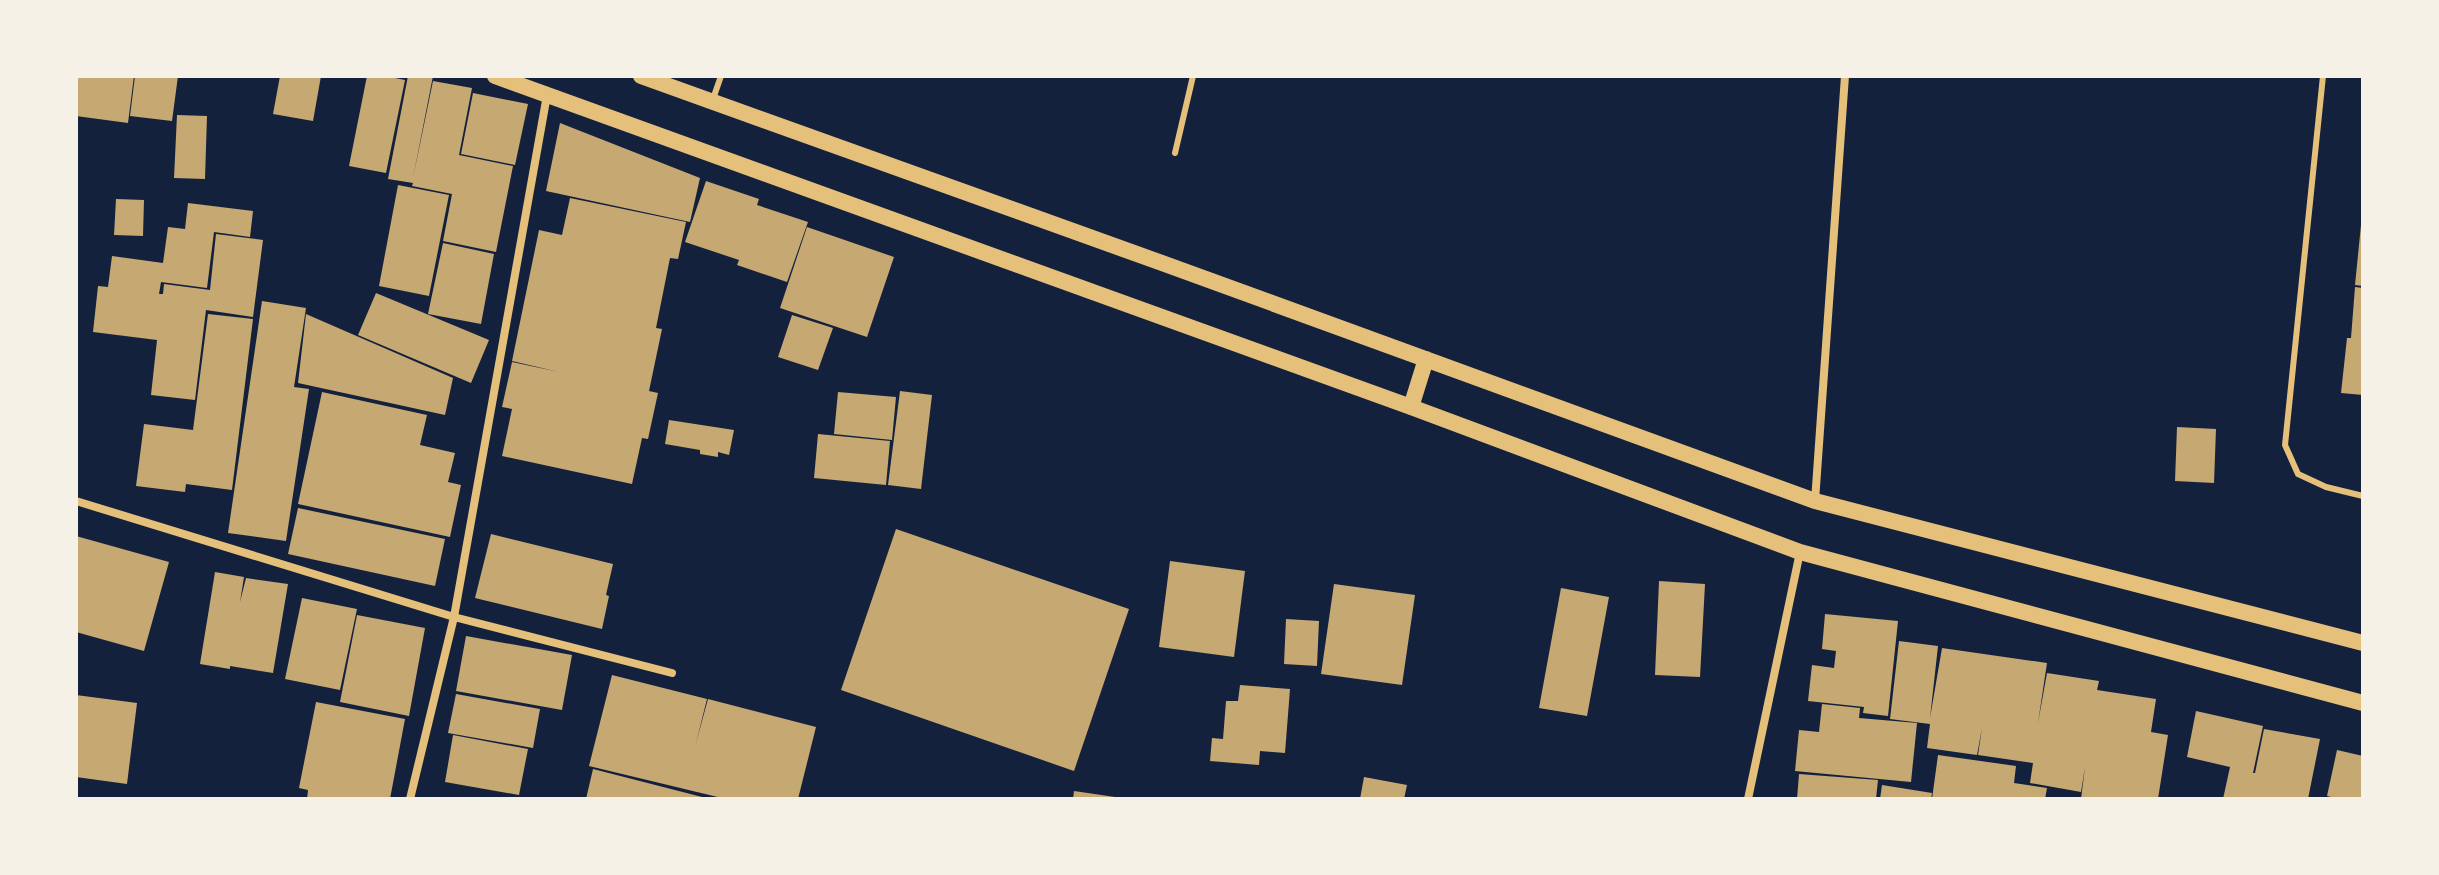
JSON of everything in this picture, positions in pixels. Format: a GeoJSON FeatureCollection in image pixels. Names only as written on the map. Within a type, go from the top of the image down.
{"type":"FeatureCollection","features":[{"type":"Feature","properties":{"kind":"main road"},"geometry":{"type":"LineString","coordinates":[[495,76],[1411,407],[1800,552],[2363,703]]}},
{"type":"Feature","properties":{"kind":"main road"},"geometry":{"type":"LineString","coordinates":[[641,76],[1815,501],[2363,643]]}},
{"type":"Feature","properties":{"kind":"main road"},"geometry":{"type":"LineString","coordinates":[[1411,407],[1426,359]]}},
{"type":"Feature","properties":{"kind":"street"},"geometry":{"type":"LineString","coordinates":[[1815,501],[1845,76]]}},
{"type":"Feature","properties":{"kind":"street"},"geometry":{"type":"LineString","coordinates":[[410,799],[454,617],[547,95]]}},
{"type":"Feature","properties":{"kind":"street"},"geometry":{"type":"LineString","coordinates":[[76,501],[454,617],[672,673]]}},
{"type":"Feature","properties":{"kind":"street"},"geometry":{"type":"LineString","coordinates":[[1748,799],[1800,552]]}},
{"type":"Feature","properties":{"kind":"lane"},"geometry":{"type":"LineString","coordinates":[[712,103],[721,76]]}},
{"type":"Feature","properties":{"kind":"lane"},"geometry":{"type":"LineString","coordinates":[[1175,153],[1193,76]]}},
{"type":"Feature","properties":{"kind":"lane"},"geometry":{"type":"LineString","coordinates":[[2323,76],[2285,445],[2298,474],[2326,487],[2363,496]]}},
{"type":"Feature","properties":{"kind":"building"},"geometry":{"type":"Polygon","coordinates":[[[76,76],[134,76],[128,123],[76,116],[76,76]]]}},
{"type":"Feature","properties":{"kind":"building"},"geometry":{"type":"Polygon","coordinates":[[[135,76],[178,76],[172,121],[130,116],[135,76]]]}},
{"type":"Feature","properties":{"kind":"building"},"geometry":{"type":"Polygon","coordinates":[[[280,76],[321,76],[313,121],[273,114],[280,76]]]}},
{"type":"Feature","properties":{"kind":"building"},"geometry":{"type":"Polygon","coordinates":[[[367,76],[405,80],[386,173],[349,166],[367,76]]]}},
{"type":"Feature","properties":{"kind":"building"},"geometry":{"type":"Polygon","coordinates":[[[408,76],[433,76],[413,178],[433,81],[472,88],[459,155],[513,166],[496,252],[443,241],[452,194],[388,179],[408,76]]]}},
{"type":"Feature","properties":{"kind":"building"},"geometry":{"type":"Polygon","coordinates":[[[473,93],[528,104],[515,165],[461,154],[473,93]]]}},
{"type":"Feature","properties":{"kind":"building"},"geometry":{"type":"Polygon","coordinates":[[[177,115],[207,116],[205,179],[174,178],[177,115]]]}},
{"type":"Feature","properties":{"kind":"building"},"geometry":{"type":"Polygon","coordinates":[[[560,123],[700,178],[690,222],[546,191],[560,123]]]}},
{"type":"Feature","properties":{"kind":"building"},"geometry":{"type":"Polygon","coordinates":[[[706,181],[759,199],[757,205],[808,222],[787,282],[737,265],[739,260],[685,242],[706,181]]]}},
{"type":"Feature","properties":{"kind":"building"},"geometry":{"type":"Polygon","coordinates":[[[398,185],[449,195],[429,296],[379,286],[398,185]]]}},
{"type":"Feature","properties":{"kind":"building"},"geometry":{"type":"Polygon","coordinates":[[[570,198],[686,222],[678,259],[670,258],[656,328],[662,329],[649,391],[658,393],[648,439],[642,438],[632,484],[502,456],[512,409],[502,407],[512,362],[559,372],[512,361],[539,230],[562,235],[570,198]]]}},
{"type":"Feature","properties":{"kind":"building"},"geometry":{"type":"Polygon","coordinates":[[[116,199],[144,200],[143,236],[114,235],[116,199]]]}},
{"type":"Feature","properties":{"kind":"building"},"geometry":{"type":"Polygon","coordinates":[[[188,203],[253,211],[250,237],[214,232],[207,288],[161,282],[159,294],[163,294],[164,284],[210,290],[216,234],[263,240],[253,317],[206,310],[195,400],[151,395],[157,340],[93,332],[98,286],[108,287],[112,256],[163,263],[168,227],[185,229],[188,203]]]}},
{"type":"Feature","properties":{"kind":"building"},"geometry":{"type":"Polygon","coordinates":[[[2363,225],[2363,286],[2355,285],[2363,225]]]}},
{"type":"Feature","properties":{"kind":"building"},"geometry":{"type":"Polygon","coordinates":[[[807,227],[894,257],[867,337],[780,308],[807,227]]]}},
{"type":"Feature","properties":{"kind":"building"},"geometry":{"type":"Polygon","coordinates":[[[443,243],[494,254],[481,324],[428,314],[443,243]]]}},
{"type":"Feature","properties":{"kind":"building"},"geometry":{"type":"Polygon","coordinates":[[[2355,287],[2363,288],[2363,395],[2341,393],[2347,338],[2351,338],[2355,287]]]}},
{"type":"Feature","properties":{"kind":"building"},"geometry":{"type":"Polygon","coordinates":[[[376,293],[489,340],[471,383],[358,335],[376,293]]]}},
{"type":"Feature","properties":{"kind":"building"},"geometry":{"type":"Polygon","coordinates":[[[262,301],[306,308],[294,387],[309,389],[286,541],[228,533],[262,301]]]}},
{"type":"Feature","properties":{"kind":"building"},"geometry":{"type":"Polygon","coordinates":[[[208,314],[253,319],[232,490],[186,484],[185,492],[136,486],[144,424],[193,430],[208,314]]]}},
{"type":"Feature","properties":{"kind":"building"},"geometry":{"type":"Polygon","coordinates":[[[306,314],[453,378],[445,415],[298,383],[306,314]]]}},
{"type":"Feature","properties":{"kind":"building"},"geometry":{"type":"Polygon","coordinates":[[[792,315],[833,328],[818,370],[778,357],[792,315]]]}},
{"type":"Feature","properties":{"kind":"building"},"geometry":{"type":"Polygon","coordinates":[[[900,391],[932,395],[921,489],[888,485],[900,391]]]}},
{"type":"Feature","properties":{"kind":"building"},"geometry":{"type":"Polygon","coordinates":[[[322,392],[427,415],[420,445],[455,453],[448,482],[461,485],[450,537],[298,504],[322,392]]]}},
{"type":"Feature","properties":{"kind":"building"},"geometry":{"type":"Polygon","coordinates":[[[838,392],[896,397],[892,440],[834,434],[838,392]]]}},
{"type":"Feature","properties":{"kind":"building"},"geometry":{"type":"Polygon","coordinates":[[[669,420],[734,430],[729,455],[718,452],[718,457],[700,454],[700,450],[665,444],[669,420]]]}},
{"type":"Feature","properties":{"kind":"building"},"geometry":{"type":"Polygon","coordinates":[[[2177,427],[2216,429],[2214,483],[2175,481],[2177,427]]]}},
{"type":"Feature","properties":{"kind":"building"},"geometry":{"type":"Polygon","coordinates":[[[818,434],[890,441],[886,485],[814,478],[818,434]]]}},
{"type":"Feature","properties":{"kind":"building"},"geometry":{"type":"Polygon","coordinates":[[[298,508],[445,539],[435,586],[288,554],[298,508]]]}},
{"type":"Feature","properties":{"kind":"building"},"geometry":{"type":"Polygon","coordinates":[[[896,529],[1129,609],[1074,771],[841,690],[896,529]]]}},
{"type":"Feature","properties":{"kind":"building"},"geometry":{"type":"Polygon","coordinates":[[[491,534],[613,564],[602,629],[475,598],[491,534]]]}},
{"type":"Feature","properties":{"kind":"building"},"geometry":{"type":"Polygon","coordinates":[[[76,536],[169,562],[144,651],[76,632],[76,536]]]}},
{"type":"Feature","properties":{"kind":"building"},"geometry":{"type":"Polygon","coordinates":[[[1170,561],[1245,571],[1234,657],[1159,647],[1170,561]]]}},
{"type":"Feature","properties":{"kind":"building"},"geometry":{"type":"Polygon","coordinates":[[[215,572],[244,577],[240,602],[246,578],[288,584],[273,673],[200,664],[215,572]]]}},
{"type":"Feature","properties":{"kind":"building"},"geometry":{"type":"Polygon","coordinates":[[[1659,581],[1705,584],[1700,677],[1655,675],[1659,581]]]}},
{"type":"Feature","properties":{"kind":"building"},"geometry":{"type":"Polygon","coordinates":[[[1334,584],[1415,595],[1402,685],[1321,674],[1334,584]]]}},
{"type":"Feature","properties":{"kind":"building"},"geometry":{"type":"Polygon","coordinates":[[[1561,588],[1609,597],[1587,716],[1539,708],[1561,588]]]}},
{"type":"Feature","properties":{"kind":"building"},"geometry":{"type":"Polygon","coordinates":[[[302,598],[357,609],[340,690],[285,679],[302,598]]]}},
{"type":"Feature","properties":{"kind":"building"},"geometry":{"type":"Polygon","coordinates":[[[1825,614],[1898,621],[1888,716],[1863,713],[1864,707],[1808,701],[1812,665],[1834,668],[1836,651],[1822,649],[1825,614]]]}},
{"type":"Feature","properties":{"kind":"building"},"geometry":{"type":"Polygon","coordinates":[[[357,615],[425,628],[409,716],[340,702],[357,615]]]}},
{"type":"Feature","properties":{"kind":"building"},"geometry":{"type":"Polygon","coordinates":[[[1286,619],[1319,621],[1317,666],[1284,664],[1286,619]]]}},
{"type":"Feature","properties":{"kind":"building"},"geometry":{"type":"Polygon","coordinates":[[[466,636],[572,655],[562,710],[456,691],[466,636]]]}},
{"type":"Feature","properties":{"kind":"building"},"geometry":{"type":"Polygon","coordinates":[[[1899,641],[1938,646],[1930,718],[1942,648],[2047,663],[2038,723],[2047,673],[2099,681],[2097,690],[2156,699],[2151,732],[2168,735],[2158,799],[2081,799],[2085,767],[2081,792],[2030,783],[2033,763],[1978,755],[1982,728],[1977,755],[1927,748],[1930,724],[1890,719],[1899,641]]]}},
{"type":"Feature","properties":{"kind":"building"},"geometry":{"type":"Polygon","coordinates":[[[612,675],[707,699],[696,743],[708,699],[816,727],[798,799],[726,799],[589,766],[612,675]]]}},
{"type":"Feature","properties":{"kind":"building"},"geometry":{"type":"Polygon","coordinates":[[[1240,685],[1290,689],[1285,753],[1260,751],[1259,765],[1210,761],[1212,738],[1223,739],[1226,701],[1238,701],[1240,685]]]}},
{"type":"Feature","properties":{"kind":"building"},"geometry":{"type":"Polygon","coordinates":[[[456,694],[540,709],[533,748],[448,733],[456,694]]]}},
{"type":"Feature","properties":{"kind":"building"},"geometry":{"type":"Polygon","coordinates":[[[76,695],[137,703],[127,784],[76,777],[76,695]]]}},
{"type":"Feature","properties":{"kind":"building"},"geometry":{"type":"Polygon","coordinates":[[[316,702],[405,719],[390,799],[307,799],[308,790],[299,788],[316,702]]]}},
{"type":"Feature","properties":{"kind":"building"},"geometry":{"type":"Polygon","coordinates":[[[1822,704],[1860,708],[1859,718],[1917,723],[1911,782],[1795,771],[1799,730],[1819,732],[1822,704]]]}},
{"type":"Feature","properties":{"kind":"building"},"geometry":{"type":"Polygon","coordinates":[[[2196,711],[2263,726],[2253,773],[2264,729],[2320,739],[2308,799],[2223,799],[2230,767],[2187,757],[2196,711]]]}},
{"type":"Feature","properties":{"kind":"building"},"geometry":{"type":"Polygon","coordinates":[[[453,735],[528,749],[519,795],[445,782],[453,735]]]}},
{"type":"Feature","properties":{"kind":"building"},"geometry":{"type":"Polygon","coordinates":[[[2337,750],[2363,756],[2363,799],[2327,796],[2337,750]]]}},
{"type":"Feature","properties":{"kind":"building"},"geometry":{"type":"Polygon","coordinates":[[[1938,755],[2016,766],[2014,783],[2047,788],[2045,799],[1932,799],[1938,755]]]}},
{"type":"Feature","properties":{"kind":"building"},"geometry":{"type":"Polygon","coordinates":[[[593,769],[706,798],[706,799],[586,799],[593,769]]]}},
{"type":"Feature","properties":{"kind":"building"},"geometry":{"type":"Polygon","coordinates":[[[1799,774],[1878,780],[1876,799],[1797,799],[1799,774]]]}},
{"type":"Feature","properties":{"kind":"building"},"geometry":{"type":"Polygon","coordinates":[[[1364,777],[1407,785],[1404,799],[1360,799],[1364,777]]]}},
{"type":"Feature","properties":{"kind":"building"},"geometry":{"type":"Polygon","coordinates":[[[1882,785],[1932,793],[1931,799],[1880,799],[1882,785]]]}},
{"type":"Feature","properties":{"kind":"building"},"geometry":{"type":"Polygon","coordinates":[[[1074,791],[1115,797],[1115,799],[1073,799],[1074,791]]]}}]}
